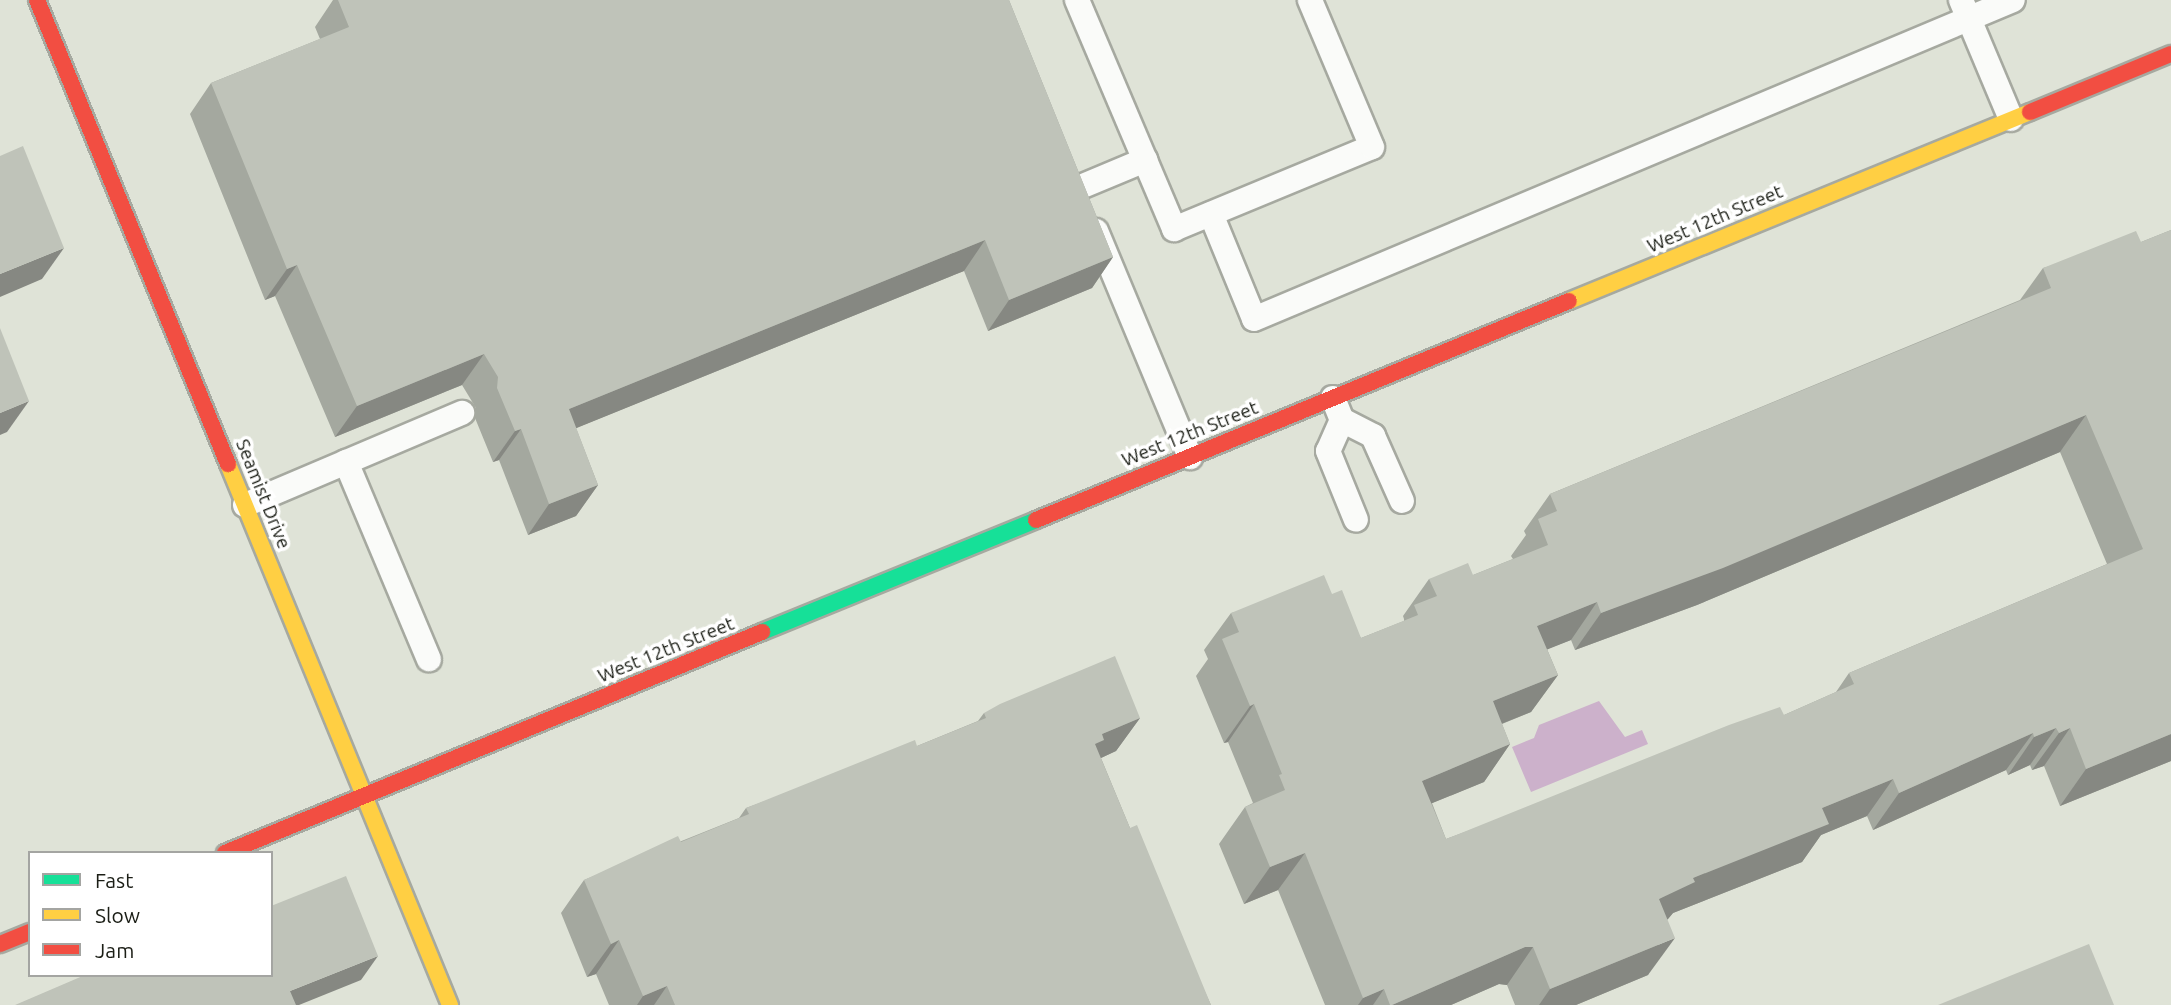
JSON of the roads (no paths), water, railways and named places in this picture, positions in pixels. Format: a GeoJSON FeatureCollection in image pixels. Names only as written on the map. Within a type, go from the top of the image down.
{"type":"FeatureCollection","features":[{"type":"Feature","properties":{"kind":"street","name":"Seamist Drive"},"geometry":{"type":"LineString","coordinates":[[37,0],[450,1005]]}},
{"type":"Feature","properties":{"kind":"street","name":"West 12th Street"},"geometry":{"type":"LineString","coordinates":[[230,851],[1190,457],[1338,409],[2011,119],[2171,54]]}},
{"type":"Feature","properties":{"kind":"street"},"geometry":{"type":"LineString","coordinates":[[0,944],[28,933]]}},
{"type":"Feature","properties":{"kind":"lane"},"geometry":{"type":"LineString","coordinates":[[1077,0],[1174,229],[1371,147],[1310,0]]}},
{"type":"Feature","properties":{"kind":"lane"},"geometry":{"type":"LineString","coordinates":[[1211,214],[1254,319],[1965,9],[2013,0]]}},
{"type":"Feature","properties":{"kind":"lane"},"geometry":{"type":"LineString","coordinates":[[1965,9],[2011,119]]}},
{"type":"Feature","properties":{"kind":"lane"},"geometry":{"type":"LineString","coordinates":[[1079,188],[1145,160]]}},
{"type":"Feature","properties":{"kind":"lane"},"geometry":{"type":"LineString","coordinates":[[1068,163],[1190,457]]}},
{"type":"Feature","properties":{"kind":"lane"},"geometry":{"type":"LineString","coordinates":[[1356,520],[1328,451],[1338,409],[1373,436],[1402,501]]}},
{"type":"Feature","properties":{"kind":"lane"},"geometry":{"type":"LineString","coordinates":[[245,505],[462,413]]}},
{"type":"Feature","properties":{"kind":"lane"},"geometry":{"type":"LineString","coordinates":[[346,462],[429,659]]}}]}
